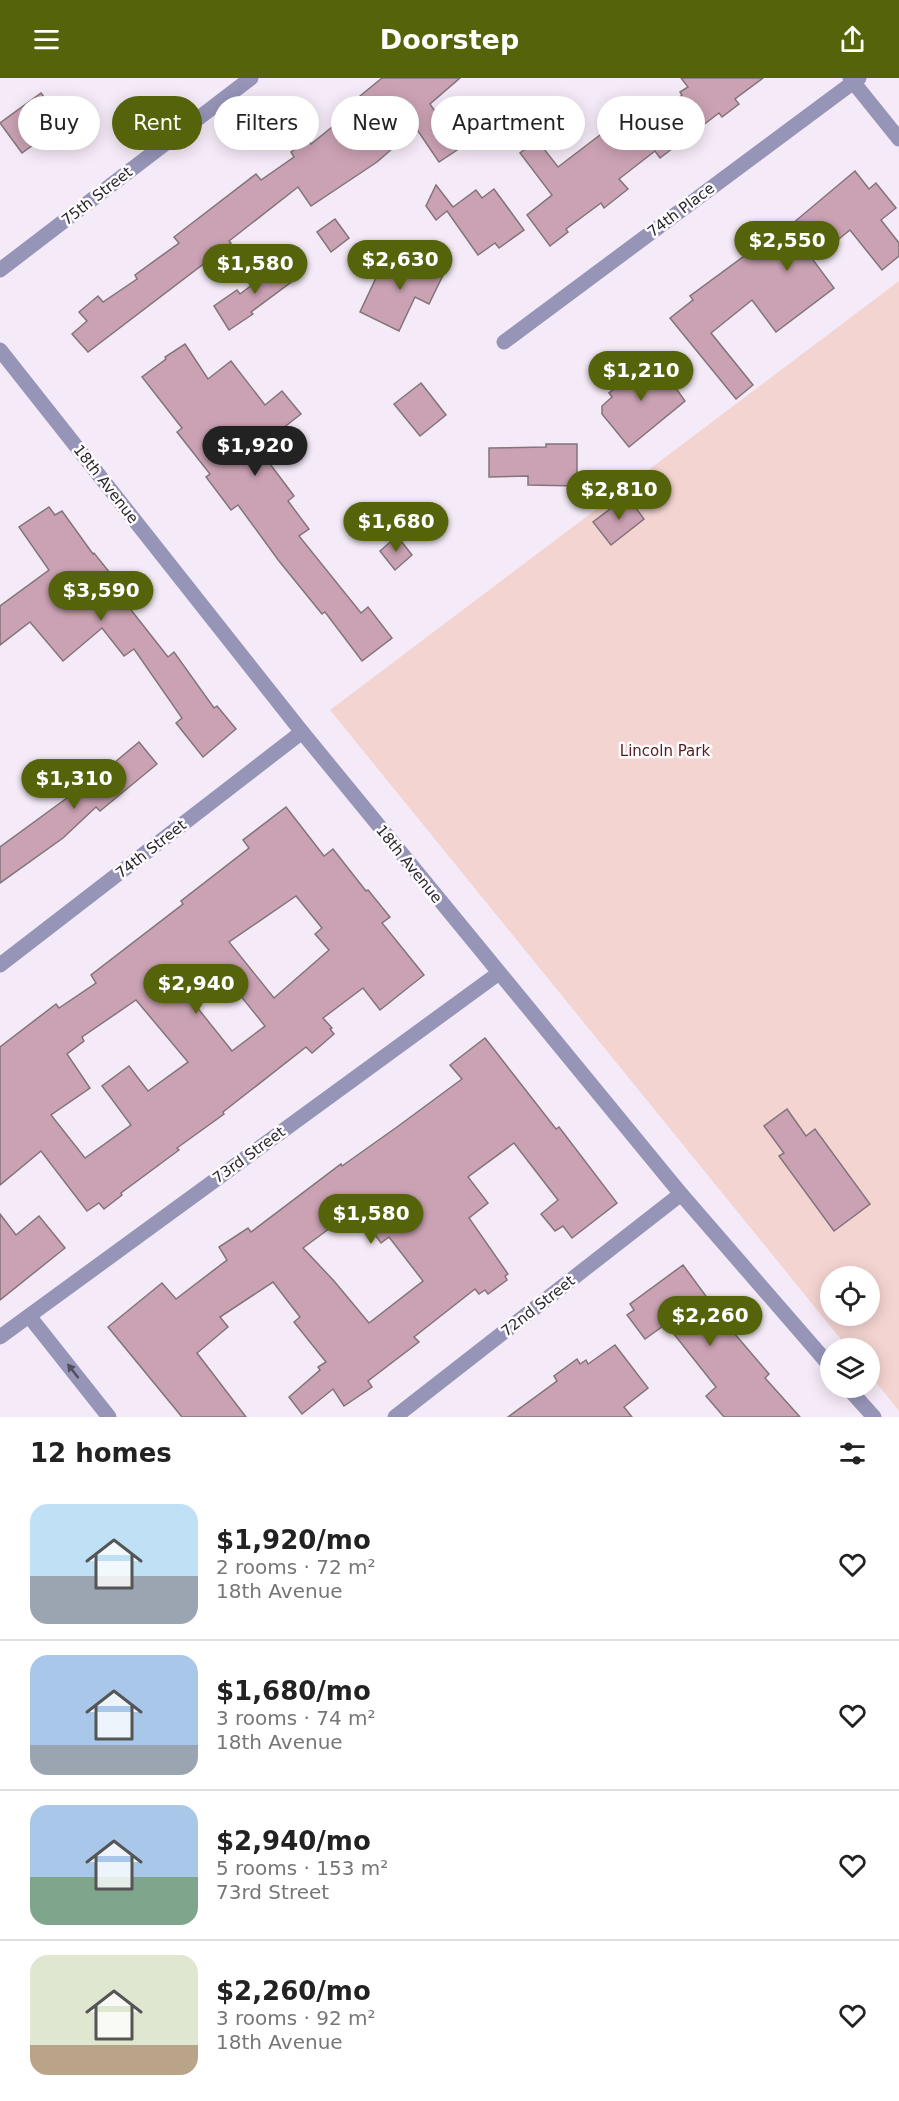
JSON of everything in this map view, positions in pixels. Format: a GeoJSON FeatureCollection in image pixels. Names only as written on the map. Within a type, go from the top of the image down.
{"type":"FeatureCollection","features":[{"type":"Feature","properties":{"kind":"street","name":"75th Street"},"geometry":{"type":"LineString","coordinates":[[0,270],[251,78]]}},
{"type":"Feature","properties":{"kind":"street"},"geometry":{"type":"LineString","coordinates":[[854,79],[899,139]]}},
{"type":"Feature","properties":{"kind":"street","name":"74th Place"},"geometry":{"type":"LineString","coordinates":[[504,342],[854,79]]}},
{"type":"Feature","properties":{"kind":"street","name":"18th Avenue"},"geometry":{"type":"LineString","coordinates":[[0,350],[302,732],[681,1194],[820,1354]]}},
{"type":"Feature","properties":{"kind":"street","name":"74th Street"},"geometry":{"type":"LineString","coordinates":[[0,965],[302,732]]}},
{"type":"Feature","properties":{"kind":"street","name":"73rd Street"},"geometry":{"type":"LineString","coordinates":[[0,1337],[499,973]]}},
{"type":"Feature","properties":{"kind":"street","name":"72nd Street"},"geometry":{"type":"LineString","coordinates":[[395,1417],[681,1194]]}},
{"type":"Feature","properties":{"kind":"street"},"geometry":{"type":"LineString","coordinates":[[29,1316],[110,1417]]}},
{"type":"Feature","properties":{"kind":"street"},"geometry":{"type":"LineString","coordinates":[[855,1398],[867,1415]]}},
{"type":"Feature","properties":{"kind":"green space","name":"Lincoln Park"},"geometry":{"type":"Polygon","coordinates":[[[899,281],[899,1411],[880,1387],[880,1338],[840,1338],[830,1326],[880,1326],[880,1266],[820,1266],[820,1314],[330,710],[899,281]]]}},
{"type":"Feature","properties":{"kind":"building"},"geometry":{"type":"Polygon","coordinates":[[[382,78],[460,78],[439,96],[431,96],[430,104],[431,150],[457,150],[439,162],[419,132],[419,96],[360,96],[382,78]]]}},
{"type":"Feature","properties":{"kind":"building"},"geometry":{"type":"Polygon","coordinates":[[[681,78],[763,78],[735,99],[739,104],[722,117],[719,113],[705,124],[705,96],[681,96],[680,92],[688,87],[681,78]]]}},
{"type":"Feature","properties":{"kind":"building"},"geometry":{"type":"Polygon","coordinates":[[[18,110],[18,148],[0,123],[18,110]]]}},
{"type":"Feature","properties":{"kind":"building"},"geometry":{"type":"Polygon","coordinates":[[[331,128],[331,150],[391,150],[377,162],[311,206],[298,187],[229,241],[231,243],[88,352],[72,334],[87,321],[79,312],[98,296],[103,302],[137,279],[135,275],[179,243],[174,237],[256,174],[261,180],[294,157],[291,152],[294,150],[319,150],[319,138],[331,128]]]}},
{"type":"Feature","properties":{"kind":"building"},"geometry":{"type":"Polygon","coordinates":[[[597,137],[597,150],[670,150],[660,158],[655,151],[619,179],[628,189],[604,208],[601,203],[566,229],[568,232],[550,246],[527,215],[552,195],[520,153],[524,150],[545,150],[558,167],[580,150],[585,150],[585,146],[597,137]]]}},
{"type":"Feature","properties":{"kind":"building"},"geometry":{"type":"Polygon","coordinates":[[[855,171],[869,189],[876,183],[896,208],[881,220],[899,243],[899,256],[882,270],[850,230],[813,260],[834,288],[776,332],[752,300],[711,333],[753,385],[736,399],[670,318],[693,300],[690,296],[751,251],[755,255],[855,171]]]}},
{"type":"Feature","properties":{"kind":"building"},"geometry":{"type":"Polygon","coordinates":[[[436,185],[453,207],[476,190],[482,198],[494,189],[524,230],[499,248],[495,243],[478,255],[447,211],[436,220],[426,206],[436,185]]]}},
{"type":"Feature","properties":{"kind":"building"},"geometry":{"type":"Polygon","coordinates":[[[335,219],[349,238],[331,252],[317,232],[335,219]]]}},
{"type":"Feature","properties":{"kind":"building"},"geometry":{"type":"Polygon","coordinates":[[[404,254],[444,273],[429,304],[415,297],[399,331],[360,312],[383,263],[397,269],[404,254]]]}},
{"type":"Feature","properties":{"kind":"building"},"geometry":{"type":"Polygon","coordinates":[[[285,260],[298,277],[251,312],[253,314],[229,330],[214,306],[237,290],[240,294],[285,260]]]}},
{"type":"Feature","properties":{"kind":"building"},"geometry":{"type":"Polygon","coordinates":[[[185,344],[208,379],[231,361],[265,405],[282,391],[301,414],[258,448],[294,496],[288,501],[309,529],[299,536],[361,613],[368,607],[392,638],[362,661],[325,612],[322,614],[279,561],[238,505],[231,510],[206,477],[210,474],[177,432],[182,428],[142,377],[166,359],[165,357],[185,344]]]}},
{"type":"Feature","properties":{"kind":"building"},"geometry":{"type":"Polygon","coordinates":[[[654,357],[685,401],[629,447],[602,414],[602,406],[612,397],[609,393],[654,357]]]}},
{"type":"Feature","properties":{"kind":"building"},"geometry":{"type":"Polygon","coordinates":[[[421,383],[446,415],[420,436],[394,404],[421,383]]]}},
{"type":"Feature","properties":{"kind":"building"},"geometry":{"type":"Polygon","coordinates":[[[546,444],[577,444],[577,486],[528,485],[528,476],[489,477],[489,448],[546,447],[546,444]]]}},
{"type":"Feature","properties":{"kind":"building"},"geometry":{"type":"Polygon","coordinates":[[[627,496],[644,519],[611,545],[593,522],[627,496]]]}},
{"type":"Feature","properties":{"kind":"building"},"geometry":{"type":"Polygon","coordinates":[[[49,507],[55,515],[62,511],[93,554],[118,583],[113,587],[168,657],[174,652],[214,708],[217,706],[236,729],[203,757],[176,723],[182,718],[134,649],[124,656],[102,628],[63,661],[30,622],[0,645],[0,606],[49,570],[19,527],[49,507]]]}},
{"type":"Feature","properties":{"kind":"building"},"geometry":{"type":"Polygon","coordinates":[[[397,536],[412,555],[395,570],[380,551],[397,536]]]}},
{"type":"Feature","properties":{"kind":"building"},"geometry":{"type":"Polygon","coordinates":[[[139,742],[157,764],[100,811],[96,807],[63,838],[0,883],[0,847],[71,795],[69,793],[98,768],[102,773],[139,742]]]}},
{"type":"Feature","properties":{"kind":"building"},"geometry":{"type":"Polygon","coordinates":[[[286,807],[324,856],[333,849],[366,891],[368,890],[390,917],[382,923],[424,975],[380,1010],[363,988],[323,1018],[334,1034],[312,1053],[306,1047],[223,1112],[224,1114],[177,1148],[179,1150],[121,1193],[122,1195],[104,1209],[99,1203],[87,1211],[41,1151],[0,1185],[0,1047],[56,1004],[59,1008],[96,983],[91,975],[183,904],[181,901],[249,848],[243,840],[286,807]],[[296,896],[229,942],[274,998],[329,950],[315,934],[322,928],[296,896]],[[227,979],[196,1006],[232,1051],[265,1026],[227,979]],[[136,1000],[82,1037],[84,1041],[67,1054],[90,1088],[51,1115],[85,1158],[131,1125],[102,1086],[129,1066],[148,1091],[188,1062],[136,1000]]]}},
{"type":"Feature","properties":{"kind":"building"},"geometry":{"type":"Polygon","coordinates":[[[485,1038],[556,1129],[559,1127],[617,1203],[572,1238],[563,1226],[555,1231],[541,1214],[558,1200],[514,1143],[468,1177],[488,1203],[469,1218],[508,1274],[505,1276],[507,1280],[488,1294],[485,1290],[479,1294],[475,1289],[414,1337],[419,1342],[368,1381],[372,1387],[344,1406],[333,1389],[302,1414],[289,1397],[320,1370],[318,1367],[326,1362],[294,1322],[300,1317],[273,1282],[220,1317],[228,1327],[197,1353],[246,1417],[182,1417],[108,1327],[162,1283],[176,1299],[227,1260],[219,1247],[248,1228],[251,1232],[341,1164],[342,1166],[462,1079],[450,1065],[485,1038]],[[356,1209],[303,1248],[369,1323],[423,1281],[389,1237],[381,1243],[356,1209]]]}},
{"type":"Feature","properties":{"kind":"building"},"geometry":{"type":"Polygon","coordinates":[[[787,1109],[806,1136],[815,1129],[870,1204],[834,1231],[779,1156],[784,1153],[764,1126],[787,1109]]]}},
{"type":"Feature","properties":{"kind":"building"},"geometry":{"type":"Polygon","coordinates":[[[0,1214],[16,1235],[39,1216],[65,1248],[0,1300],[0,1214]]]}},
{"type":"Feature","properties":{"kind":"building"},"geometry":{"type":"Polygon","coordinates":[[[683,1265],[728,1326],[769,1374],[765,1378],[800,1417],[724,1417],[706,1396],[716,1387],[666,1324],[645,1339],[627,1315],[634,1310],[630,1304],[683,1265]]]}},
{"type":"Feature","properties":{"kind":"building"},"geometry":{"type":"Polygon","coordinates":[[[615,1345],[648,1388],[624,1407],[632,1417],[508,1417],[557,1381],[554,1376],[577,1359],[580,1364],[586,1360],[588,1364],[615,1345]]]}}]}
